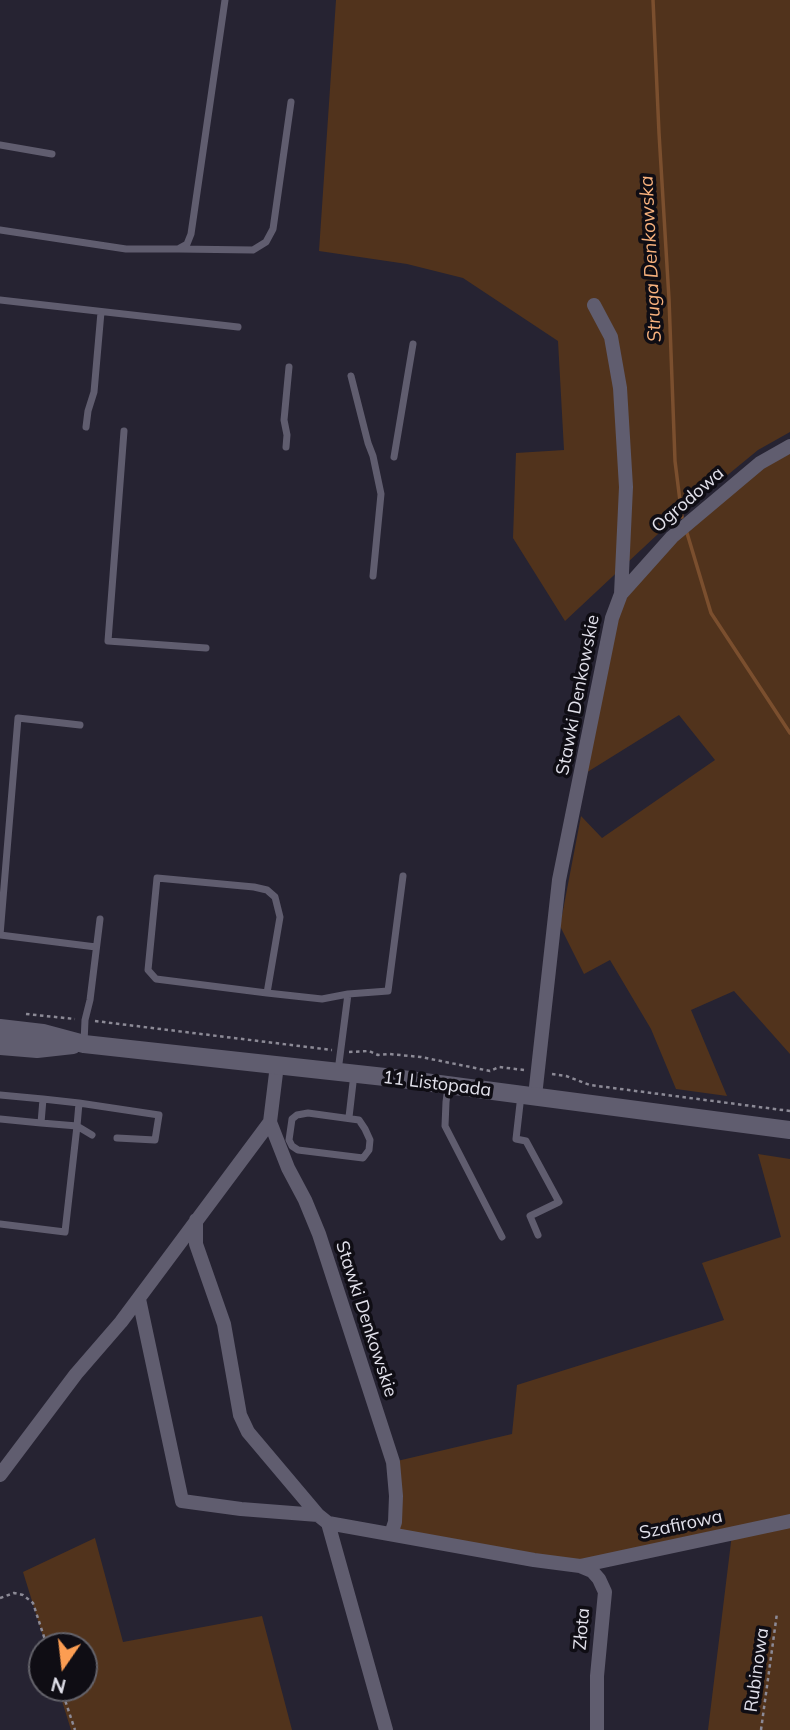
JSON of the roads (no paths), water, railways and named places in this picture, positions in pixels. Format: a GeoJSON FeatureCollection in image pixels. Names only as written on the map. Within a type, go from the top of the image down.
{"type":"FeatureCollection","features":[{"type":"Feature","properties":{"kind":"street","name":"Stawki Denkowskie"},"geometry":{"type":"LineString","coordinates":[[528,1096],[537,1072],[559,880],[611,618],[621,594],[626,487],[620,388],[611,337],[594,305]]}},
{"type":"Feature","properties":{"kind":"street","name":"Ogrodowa"},"geometry":{"type":"LineString","coordinates":[[621,594],[672,537],[760,463],[790,446]]}},
{"type":"Feature","properties":{"kind":"street","name":"11 Listopada"},"geometry":{"type":"LineString","coordinates":[[0,1028],[43,1033],[84,1044],[449,1085],[790,1130]]}},
{"type":"Feature","properties":{"kind":"street","name":"11 Listopada"},"geometry":{"type":"LineString","coordinates":[[0,1046],[37,1049],[84,1044]]}},
{"type":"Feature","properties":{"kind":"street","name":"Stawki Denkowskie"},"geometry":{"type":"LineString","coordinates":[[278,1065],[270,1122],[318,1234],[393,1462],[396,1496],[395,1522],[391,1534]]}},
{"type":"Feature","properties":{"kind":"street","name":"Stawki Denkowskie"},"geometry":{"type":"LineString","coordinates":[[0,1475],[76,1374],[139,1299],[270,1122]]}},
{"type":"Feature","properties":{"kind":"street"},"geometry":{"type":"LineString","coordinates":[[196,1220],[196,1244],[224,1324],[240,1415],[248,1432],[323,1519],[386,1730]]}},
{"type":"Feature","properties":{"kind":"street"},"geometry":{"type":"LineString","coordinates":[[139,1299],[182,1502],[323,1519],[391,1534],[580,1566]]}},
{"type":"Feature","properties":{"kind":"street","name":"Szafirowa"},"geometry":{"type":"LineString","coordinates":[[580,1566],[790,1521]]}},
{"type":"Feature","properties":{"kind":"street","name":"Złota"},"geometry":{"type":"LineString","coordinates":[[580,1566],[599,1579],[605,1592],[597,1676],[597,1730]]}},
{"type":"Feature","properties":{"kind":"lane"},"geometry":{"type":"LineString","coordinates":[[178,249],[187,244],[191,234],[225,0]]}},
{"type":"Feature","properties":{"kind":"lane"},"geometry":{"type":"LineString","coordinates":[[0,230],[126,248],[253,250],[266,242],[273,229],[291,102]]}},
{"type":"Feature","properties":{"kind":"lane"},"geometry":{"type":"LineString","coordinates":[[0,145],[52,154]]}},
{"type":"Feature","properties":{"kind":"lane"},"geometry":{"type":"LineString","coordinates":[[0,300],[238,327]]}},
{"type":"Feature","properties":{"kind":"lane"},"geometry":{"type":"LineString","coordinates":[[86,427],[94,393],[101,312]]}},
{"type":"Feature","properties":{"kind":"lane"},"geometry":{"type":"LineString","coordinates":[[394,457],[413,344]]}},
{"type":"Feature","properties":{"kind":"lane"},"geometry":{"type":"LineString","coordinates":[[286,447],[284,420],[289,367]]}},
{"type":"Feature","properties":{"kind":"lane"},"geometry":{"type":"LineString","coordinates":[[351,376],[381,494],[373,576]]}},
{"type":"Feature","properties":{"kind":"lane"},"geometry":{"type":"LineString","coordinates":[[124,431],[108,641],[206,648]]}},
{"type":"Feature","properties":{"kind":"lane"},"geometry":{"type":"LineString","coordinates":[[80,725],[18,718],[0,935],[96,947]]}},
{"type":"Feature","properties":{"kind":"lane"},"geometry":{"type":"LineString","coordinates":[[267,993],[281,917],[275,897],[254,887],[157,878],[148,970],[156,979],[163,981],[267,993],[322,999],[388,991],[403,876]]}},
{"type":"Feature","properties":{"kind":"lane"},"geometry":{"type":"LineString","coordinates":[[84,1044],[100,919]]}},
{"type":"Feature","properties":{"kind":"lane"},"geometry":{"type":"LineString","coordinates":[[348,994],[340,1051],[346,1073],[349,1117]]}},
{"type":"Feature","properties":{"kind":"lane"},"geometry":{"type":"LineString","coordinates":[[449,1085],[445,1126],[502,1237]]}},
{"type":"Feature","properties":{"kind":"lane"},"geometry":{"type":"LineString","coordinates":[[0,1095],[159,1115],[155,1140],[117,1138]]}},
{"type":"Feature","properties":{"kind":"lane"},"geometry":{"type":"LineString","coordinates":[[528,1096],[516,1139],[526,1141],[559,1202],[530,1216],[538,1235]]}},
{"type":"Feature","properties":{"kind":"lane"},"geometry":{"type":"LineString","coordinates":[[41,1123],[43,1099]]}},
{"type":"Feature","properties":{"kind":"lane"},"geometry":{"type":"LineString","coordinates":[[0,1224],[65,1232],[79,1103]]}},
{"type":"Feature","properties":{"kind":"lane"},"geometry":{"type":"LineString","coordinates":[[309,1113],[349,1117],[359,1119],[370,1140],[369,1150],[363,1158],[298,1150],[289,1140],[292,1119],[297,1115],[309,1113]]}},
{"type":"Feature","properties":{"kind":"lane"},"geometry":{"type":"LineString","coordinates":[[0,1119],[77,1126],[93,1135]]}},
{"type":"Feature","properties":{"kind":"waterway","name":"Struga Denkowska"},"geometry":{"type":"LineString","coordinates":[[653,0],[675,461],[682,517]]}},
{"type":"Feature","properties":{"kind":"waterway","name":"Struga Denkowska"},"geometry":{"type":"LineString","coordinates":[[687,533],[711,613],[790,733]]}}]}
